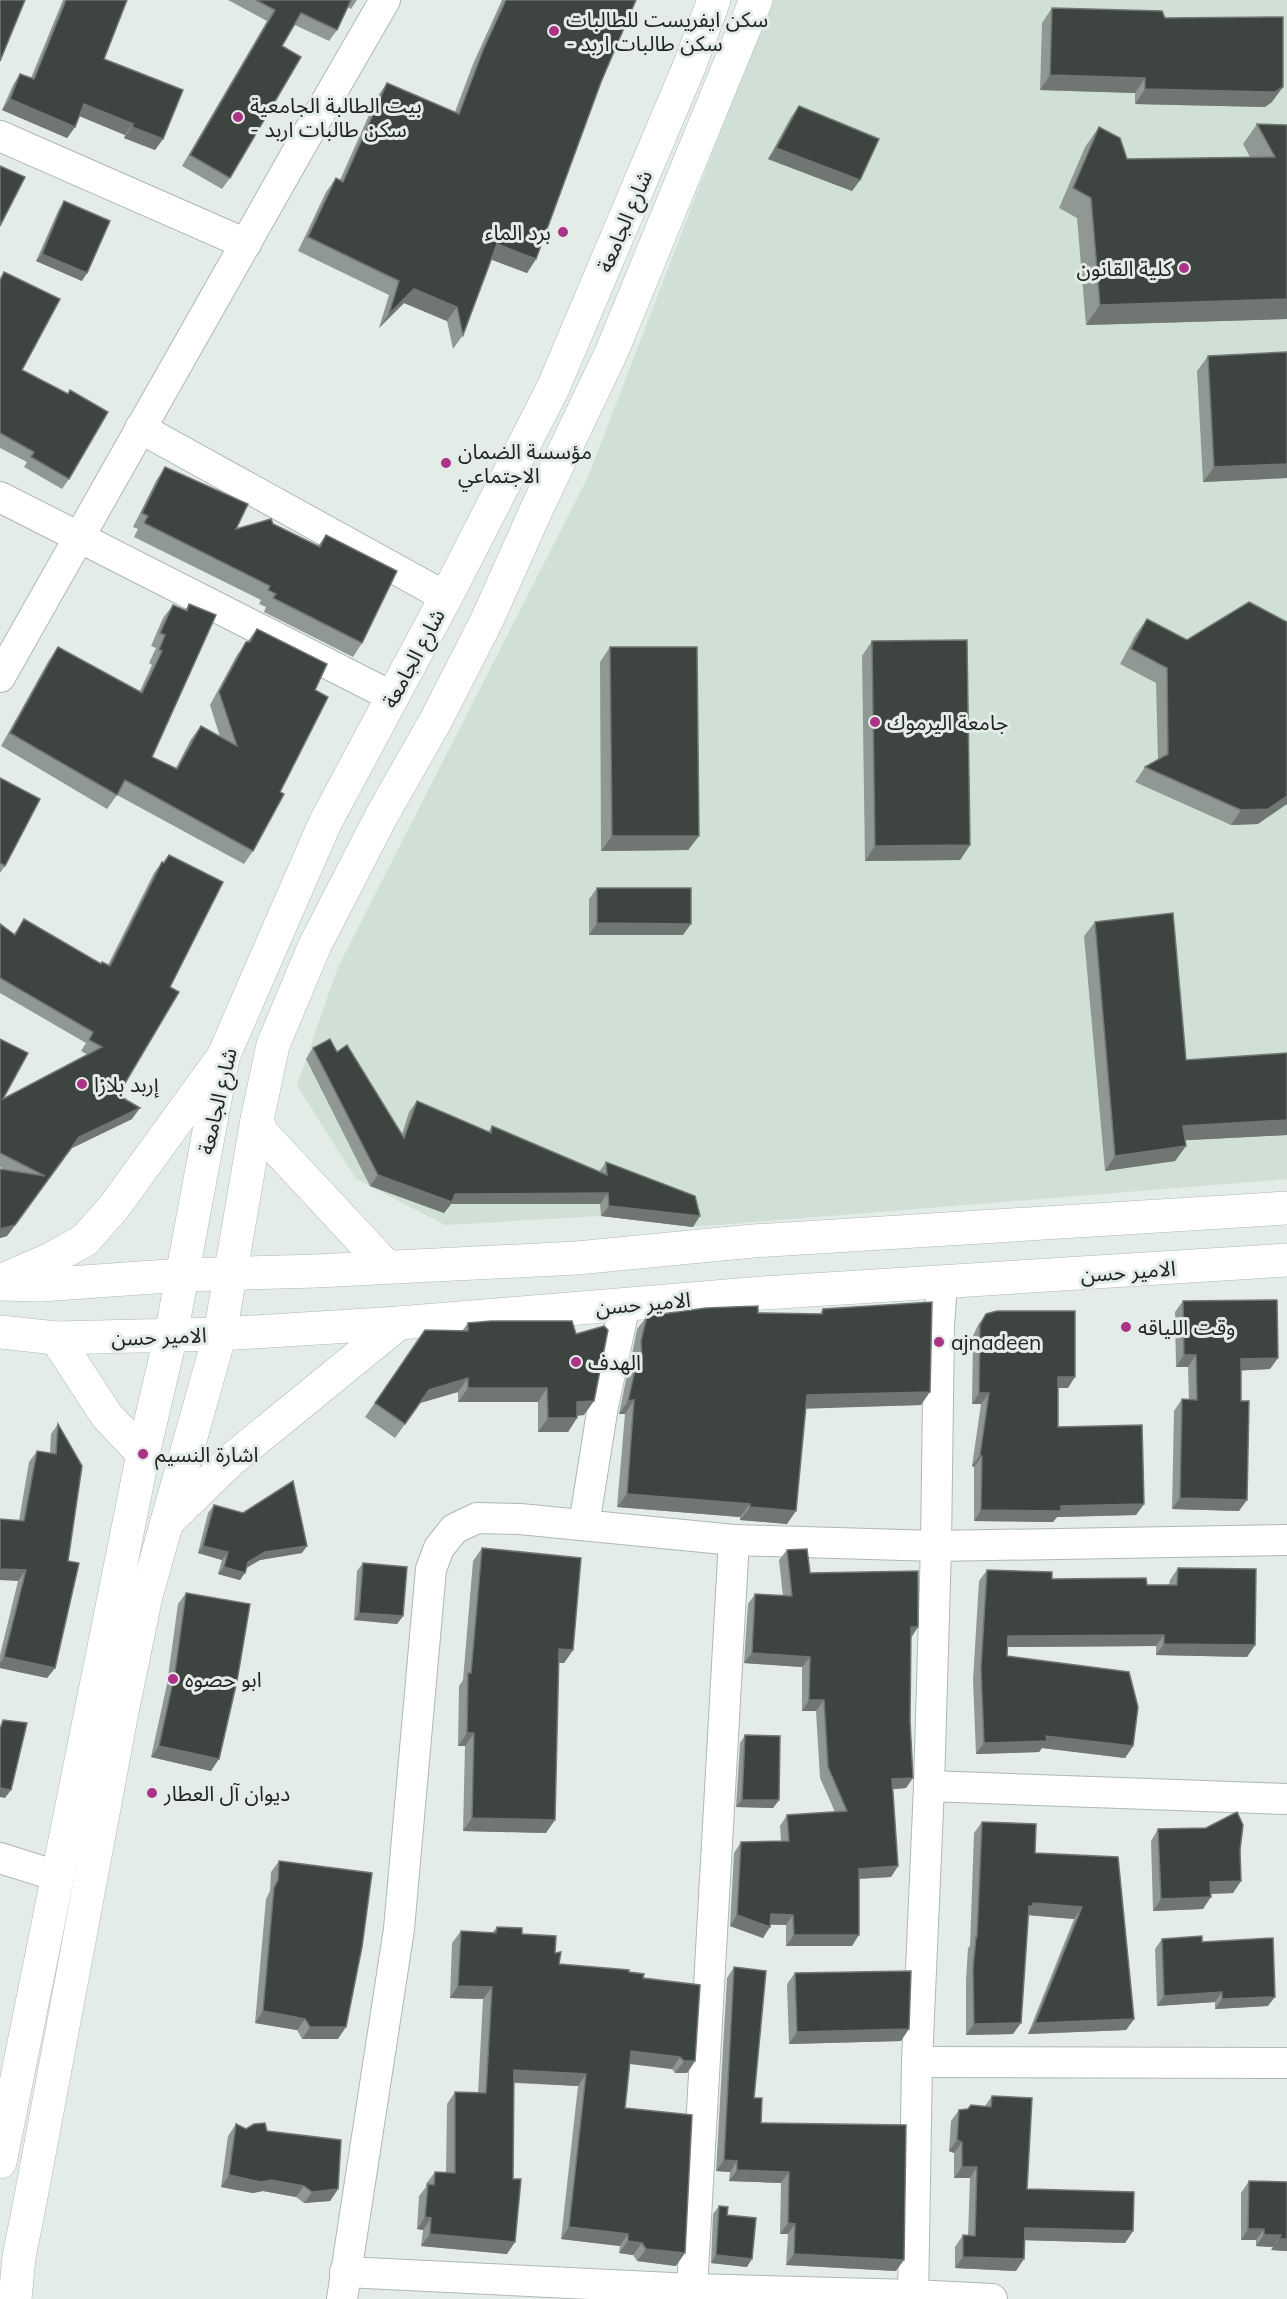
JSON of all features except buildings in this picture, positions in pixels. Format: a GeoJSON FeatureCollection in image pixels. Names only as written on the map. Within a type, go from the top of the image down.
{"type":"FeatureCollection","features":[{"type":"Feature","properties":{"kind":"main road","name":"شارع الجامعة"},"geometry":{"type":"LineString","coordinates":[[0,2162],[143,1454],[171,1335],[223,1057],[325,823],[446,597],[553,388],[689,67],[714,0]]}},
{"type":"Feature","properties":{"kind":"main road","name":"شارع الجامعة"},"geometry":{"type":"LineString","coordinates":[[15,2299],[23,2235],[122,1712],[146,1596],[220,1334],[257,1120],[273,1045],[315,945],[487,620],[612,351],[756,0]]}},
{"type":"Feature","properties":{"kind":"main road"},"geometry":{"type":"LineString","coordinates":[[0,1282],[53,1258],[85,1240],[114,1207],[223,1057]]}},
{"type":"Feature","properties":{"kind":"main road"},"geometry":{"type":"LineString","coordinates":[[257,1120],[262,1133],[386,1266]]}},
{"type":"Feature","properties":{"kind":"main road"},"geometry":{"type":"LineString","coordinates":[[0,1282],[41,1285],[182,1275],[316,1271],[578,1257],[753,1241],[1287,1208]]}},
{"type":"Feature","properties":{"kind":"main road","name":"الامير حسن"},"geometry":{"type":"LineString","coordinates":[[0,1332],[56,1338],[220,1334],[399,1323],[763,1293],[942,1284],[1287,1260]]}},
{"type":"Feature","properties":{"kind":"main road"},"geometry":{"type":"LineString","coordinates":[[167,1522],[231,1460],[399,1323]]}},
{"type":"Feature","properties":{"kind":"main road"},"geometry":{"type":"LineString","coordinates":[[56,1338],[107,1416],[143,1454]]}},
{"type":"Feature","properties":{"kind":"street"},"geometry":{"type":"LineString","coordinates":[[0,677],[385,0]]}},
{"type":"Feature","properties":{"kind":"street"},"geometry":{"type":"LineString","coordinates":[[0,136],[246,244]]}},
{"type":"Feature","properties":{"kind":"street"},"geometry":{"type":"LineString","coordinates":[[140,428],[446,597]]}},
{"type":"Feature","properties":{"kind":"street"},"geometry":{"type":"LineString","coordinates":[[0,497],[393,697]]}},
{"type":"Feature","properties":{"kind":"street"},"geometry":{"type":"LineString","coordinates":[[913,2297],[917,2062],[936,1546],[939,1325],[942,1284]]}},
{"type":"Feature","properties":{"kind":"street"},"geometry":{"type":"LineString","coordinates":[[584,1525],[603,1406],[626,1304]]}},
{"type":"Feature","properties":{"kind":"street"},"geometry":{"type":"LineString","coordinates":[[992,2299],[692,2289],[344,2286],[399,1929],[430,1569],[439,1548],[454,1529],[477,1518],[520,1518],[734,1540],[936,1546],[1287,1540]]}},
{"type":"Feature","properties":{"kind":"street"},"geometry":{"type":"LineString","coordinates":[[692,2289],[734,1540]]}},
{"type":"Feature","properties":{"kind":"street"},"geometry":{"type":"LineString","coordinates":[[928,1786],[1287,1799]]}},
{"type":"Feature","properties":{"kind":"street"},"geometry":{"type":"LineString","coordinates":[[0,1858],[57,1876]]}},
{"type":"Feature","properties":{"kind":"street"},"geometry":{"type":"LineString","coordinates":[[917,2062],[1287,2063]]}},
{"type":"Feature","properties":{"kind":"shaded area","name":"جامعة اليرموك"},"geometry":{"type":"Polygon","coordinates":[[[771,0],[1287,0],[1287,1179],[693,1227],[601,1216],[445,1225],[356,1179],[297,1085],[338,967],[588,477],[771,0]]]}},
{"type":"Feature","properties":{"kind":"place","name":"سكن ايفريست للطالبات - سكن طالبات اربد"},"geometry":{"type":"Point","coordinates":[554,31]}},
{"type":"Feature","properties":{"kind":"place","name":"بيت الطالبة الجامعية - سكن طالبات اربد"},"geometry":{"type":"Point","coordinates":[238,117]}},
{"type":"Feature","properties":{"kind":"place","name":"برد الماء"},"geometry":{"type":"Point","coordinates":[563,232]}},
{"type":"Feature","properties":{"kind":"place","name":"كلية القانون"},"geometry":{"type":"Point","coordinates":[1184,268]}},
{"type":"Feature","properties":{"kind":"place","name":"مؤسسة الضمان الاجتماعي"},"geometry":{"type":"Point","coordinates":[446,463]}},
{"type":"Feature","properties":{"kind":"place","name":"جامعة اليرموك"},"geometry":{"type":"Point","coordinates":[875,722]}},
{"type":"Feature","properties":{"kind":"place","name":"إربد بلازا"},"geometry":{"type":"Point","coordinates":[82,1084]}},
{"type":"Feature","properties":{"kind":"place","name":"وقت اللياقه"},"geometry":{"type":"Point","coordinates":[1126,1327]}},
{"type":"Feature","properties":{"kind":"place","name":"ajnadeen"},"geometry":{"type":"Point","coordinates":[939,1342]}},
{"type":"Feature","properties":{"kind":"place","name":"الهدف"},"geometry":{"type":"Point","coordinates":[576,1362]}},
{"type":"Feature","properties":{"kind":"place","name":"اشارة النسيم"},"geometry":{"type":"Point","coordinates":[143,1454]}},
{"type":"Feature","properties":{"kind":"place","name":"ابو حصوه"},"geometry":{"type":"Point","coordinates":[173,1679]}},
{"type":"Feature","properties":{"kind":"place","name":"ديوان آل العطار"},"geometry":{"type":"Point","coordinates":[152,1793]}}]}
